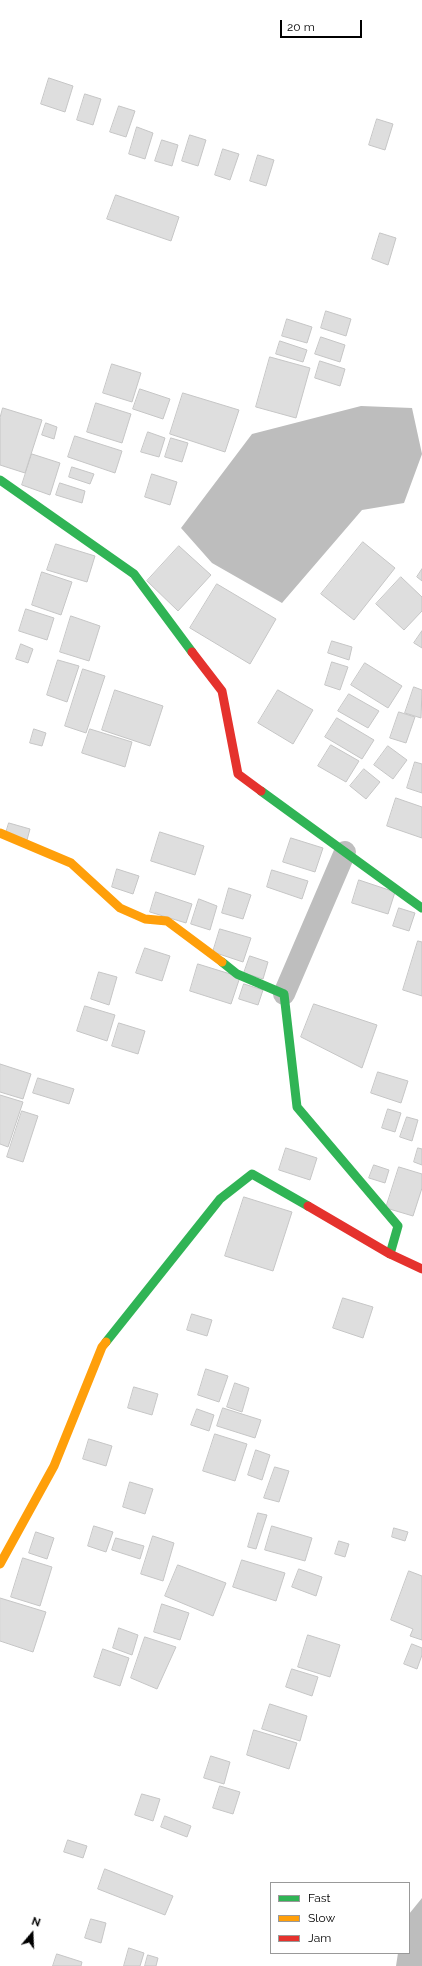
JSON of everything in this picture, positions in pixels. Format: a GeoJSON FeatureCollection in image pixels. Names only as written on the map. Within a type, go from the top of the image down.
{"type":"FeatureCollection","features":[{"type":"Feature","properties":{"kind":"street"},"geometry":{"type":"LineString","coordinates":[[0,480],[134,574],[222,691],[238,774],[422,908]]}},
{"type":"Feature","properties":{"kind":"street"},"geometry":{"type":"LineString","coordinates":[[0,833],[71,864],[120,908],[145,919],[167,921],[237,974],[284,994]]}},
{"type":"Feature","properties":{"kind":"street"},"geometry":{"type":"LineString","coordinates":[[345,852],[284,994],[298,1107],[398,1226],[390,1254]]}},
{"type":"Feature","properties":{"kind":"street"},"geometry":{"type":"LineString","coordinates":[[0,1564],[54,1466],[102,1347],[220,1199],[252,1174],[390,1254],[422,1269]]}},
{"type":"Feature","properties":{"kind":"shaded area"},"geometry":{"type":"Polygon","coordinates":[[[361,406],[412,408],[422,454],[404,503],[362,510],[282,603],[212,563],[181,528],[252,434],[361,406]]]}},
{"type":"Feature","properties":{"kind":"shaded area"},"geometry":{"type":"Polygon","coordinates":[[[422,1898],[422,1966],[396,1966],[398,1954],[410,1954],[410,1913],[422,1898]]]}},
{"type":"Feature","properties":{"kind":"building"},"geometry":{"type":"Polygon","coordinates":[[[49,78],[73,86],[65,112],[41,104],[49,78]]]}},
{"type":"Feature","properties":{"kind":"building"},"geometry":{"type":"Polygon","coordinates":[[[85,94],[101,99],[93,125],[77,120],[85,94]]]}},
{"type":"Feature","properties":{"kind":"building"},"geometry":{"type":"Polygon","coordinates":[[[119,106],[135,111],[126,137],[110,132],[119,106]]]}},
{"type":"Feature","properties":{"kind":"building"},"geometry":{"type":"Polygon","coordinates":[[[377,119],[393,124],[385,150],[369,145],[377,119]]]}},
{"type":"Feature","properties":{"kind":"building"},"geometry":{"type":"Polygon","coordinates":[[[137,127],[153,133],[145,159],[129,154],[137,127]]]}},
{"type":"Feature","properties":{"kind":"building"},"geometry":{"type":"Polygon","coordinates":[[[190,135],[206,140],[198,166],[182,161],[190,135]]]}},
{"type":"Feature","properties":{"kind":"building"},"geometry":{"type":"Polygon","coordinates":[[[162,140],[178,145],[172,166],[155,161],[162,140]]]}},
{"type":"Feature","properties":{"kind":"building"},"geometry":{"type":"Polygon","coordinates":[[[223,149],[239,154],[230,180],[215,175],[223,149]]]}},
{"type":"Feature","properties":{"kind":"building"},"geometry":{"type":"Polygon","coordinates":[[[258,155],[274,160],[266,186],[250,181],[258,155]]]}},
{"type":"Feature","properties":{"kind":"building"},"geometry":{"type":"Polygon","coordinates":[[[116,195],[179,217],[171,241],[107,219],[116,195]]]}},
{"type":"Feature","properties":{"kind":"building"},"geometry":{"type":"Polygon","coordinates":[[[380,233],[396,238],[388,265],[372,259],[380,233]]]}},
{"type":"Feature","properties":{"kind":"building"},"geometry":{"type":"Polygon","coordinates":[[[326,311],[351,319],[346,336],[321,328],[326,311]]]}},
{"type":"Feature","properties":{"kind":"building"},"geometry":{"type":"Polygon","coordinates":[[[287,319],[312,327],[307,343],[282,336],[287,319]]]}},
{"type":"Feature","properties":{"kind":"building"},"geometry":{"type":"Polygon","coordinates":[[[321,337],[345,345],[340,362],[315,354],[321,337]]]}},
{"type":"Feature","properties":{"kind":"building"},"geometry":{"type":"Polygon","coordinates":[[[280,341],[307,350],[303,362],[276,354],[280,341]]]}},
{"type":"Feature","properties":{"kind":"building"},"geometry":{"type":"Polygon","coordinates":[[[270,357],[310,368],[296,418],[256,407],[270,357]]]}},
{"type":"Feature","properties":{"kind":"building"},"geometry":{"type":"Polygon","coordinates":[[[320,361],[345,369],[340,386],[315,378],[320,361]]]}},
{"type":"Feature","properties":{"kind":"building"},"geometry":{"type":"Polygon","coordinates":[[[112,364],[141,373],[132,402],[103,393],[112,364]]]}},
{"type":"Feature","properties":{"kind":"building"},"geometry":{"type":"Polygon","coordinates":[[[140,389],[170,399],[163,419],[133,409],[140,389]]]}},
{"type":"Feature","properties":{"kind":"building"},"geometry":{"type":"Polygon","coordinates":[[[183,393],[239,410],[225,452],[170,434],[183,393]]]}},
{"type":"Feature","properties":{"kind":"building"},"geometry":{"type":"Polygon","coordinates":[[[96,403],[131,414],[122,443],[87,432],[96,403]]]}},
{"type":"Feature","properties":{"kind":"building"},"geometry":{"type":"Polygon","coordinates":[[[3,408],[42,420],[25,473],[0,465],[0,418],[3,408]]]}},
{"type":"Feature","properties":{"kind":"building"},"geometry":{"type":"Polygon","coordinates":[[[46,423],[57,427],[54,439],[42,435],[46,423]]]}},
{"type":"Feature","properties":{"kind":"building"},"geometry":{"type":"Polygon","coordinates":[[[148,432],[165,438],[159,457],[141,452],[148,432]]]}},
{"type":"Feature","properties":{"kind":"building"},"geometry":{"type":"Polygon","coordinates":[[[75,436],[122,451],[115,473],[68,457],[75,436]]]}},
{"type":"Feature","properties":{"kind":"building"},"geometry":{"type":"Polygon","coordinates":[[[171,438],[188,443],[182,462],[165,457],[171,438]]]}},
{"type":"Feature","properties":{"kind":"building"},"geometry":{"type":"Polygon","coordinates":[[[32,454],[60,463],[50,495],[22,485],[32,454]]]}},
{"type":"Feature","properties":{"kind":"building"},"geometry":{"type":"Polygon","coordinates":[[[72,467],[94,474],[90,484],[69,477],[72,467]]]}},
{"type":"Feature","properties":{"kind":"building"},"geometry":{"type":"Polygon","coordinates":[[[152,474],[177,482],[170,505],[145,497],[152,474]]]}},
{"type":"Feature","properties":{"kind":"building"},"geometry":{"type":"Polygon","coordinates":[[[60,483],[85,491],[82,503],[56,495],[60,483]]]}},
{"type":"Feature","properties":{"kind":"building"},"geometry":{"type":"Polygon","coordinates":[[[363,542],[395,568],[354,620],[321,594],[363,542]]]}},
{"type":"Feature","properties":{"kind":"building"},"geometry":{"type":"Polygon","coordinates":[[[56,544],[95,556],[87,582],[47,570],[56,544]]]}},
{"type":"Feature","properties":{"kind":"building"},"geometry":{"type":"Polygon","coordinates":[[[179,546],[211,575],[178,611],[147,581],[179,546]]]}},
{"type":"Feature","properties":{"kind":"building"},"geometry":{"type":"Polygon","coordinates":[[[422,569],[422,581],[417,577],[422,569]]]}},
{"type":"Feature","properties":{"kind":"building"},"geometry":{"type":"Polygon","coordinates":[[[42,572],[72,582],[61,615],[32,605],[42,572]]]}},
{"type":"Feature","properties":{"kind":"building"},"geometry":{"type":"Polygon","coordinates":[[[401,577],[422,597],[422,611],[404,630],[376,604],[401,577]]]}},
{"type":"Feature","properties":{"kind":"building"},"geometry":{"type":"Polygon","coordinates":[[[217,584],[276,619],[250,664],[190,628],[217,584]]]}},
{"type":"Feature","properties":{"kind":"building"},"geometry":{"type":"Polygon","coordinates":[[[26,609],[54,618],[47,640],[19,631],[26,609]]]}},
{"type":"Feature","properties":{"kind":"building"},"geometry":{"type":"Polygon","coordinates":[[[71,616],[100,626],[89,661],[60,652],[71,616]]]}},
{"type":"Feature","properties":{"kind":"building"},"geometry":{"type":"Polygon","coordinates":[[[422,631],[422,648],[414,643],[422,631]]]}},
{"type":"Feature","properties":{"kind":"building"},"geometry":{"type":"Polygon","coordinates":[[[332,641],[352,647],[349,660],[328,653],[332,641]]]}},
{"type":"Feature","properties":{"kind":"building"},"geometry":{"type":"Polygon","coordinates":[[[21,644],[33,649],[28,663],[16,659],[21,644]]]}},
{"type":"Feature","properties":{"kind":"building"},"geometry":{"type":"Polygon","coordinates":[[[58,660],[79,666],[67,702],[47,695],[58,660]]]}},
{"type":"Feature","properties":{"kind":"building"},"geometry":{"type":"Polygon","coordinates":[[[332,662],[348,667],[340,690],[325,685],[332,662]]]}},
{"type":"Feature","properties":{"kind":"building"},"geometry":{"type":"Polygon","coordinates":[[[365,663],[402,686],[388,708],[351,685],[365,663]]]}},
{"type":"Feature","properties":{"kind":"building"},"geometry":{"type":"Polygon","coordinates":[[[83,669],[105,676],[86,733],[65,726],[83,669]]]}},
{"type":"Feature","properties":{"kind":"building"},"geometry":{"type":"Polygon","coordinates":[[[414,687],[422,690],[421,718],[405,713],[414,687]]]}},
{"type":"Feature","properties":{"kind":"building"},"geometry":{"type":"Polygon","coordinates":[[[115,690],[163,706],[150,746],[102,730],[115,690]]]}},
{"type":"Feature","properties":{"kind":"building"},"geometry":{"type":"Polygon","coordinates":[[[278,690],[313,710],[293,744],[258,723],[278,690]]]}},
{"type":"Feature","properties":{"kind":"building"},"geometry":{"type":"Polygon","coordinates":[[[349,694],[379,711],[368,728],[338,711],[349,694]]]}},
{"type":"Feature","properties":{"kind":"building"},"geometry":{"type":"Polygon","coordinates":[[[399,712],[415,717],[406,743],[390,738],[399,712]]]}},
{"type":"Feature","properties":{"kind":"building"},"geometry":{"type":"Polygon","coordinates":[[[337,718],[374,740],[362,759],[325,737],[337,718]]]}},
{"type":"Feature","properties":{"kind":"building"},"geometry":{"type":"Polygon","coordinates":[[[34,729],[46,733],[42,746],[30,743],[34,729]]]}},
{"type":"Feature","properties":{"kind":"building"},"geometry":{"type":"Polygon","coordinates":[[[90,729],[132,742],[125,767],[82,753],[90,729]]]}},
{"type":"Feature","properties":{"kind":"building"},"geometry":{"type":"Polygon","coordinates":[[[331,745],[359,761],[346,782],[318,766],[331,745]]]}},
{"type":"Feature","properties":{"kind":"building"},"geometry":{"type":"Polygon","coordinates":[[[388,746],[407,760],[393,779],[374,765],[388,746]]]}},
{"type":"Feature","properties":{"kind":"building"},"geometry":{"type":"Polygon","coordinates":[[[415,762],[422,764],[422,793],[407,788],[415,762]]]}},
{"type":"Feature","properties":{"kind":"building"},"geometry":{"type":"Polygon","coordinates":[[[364,769],[380,782],[366,799],[350,786],[364,769]]]}},
{"type":"Feature","properties":{"kind":"building"},"geometry":{"type":"Polygon","coordinates":[[[396,798],[422,807],[422,838],[387,826],[396,798]]]}},
{"type":"Feature","properties":{"kind":"building"},"geometry":{"type":"Polygon","coordinates":[[[9,823],[30,829],[27,840],[6,833],[9,823]]]}},
{"type":"Feature","properties":{"kind":"building"},"geometry":{"type":"Polygon","coordinates":[[[160,832],[204,846],[195,875],[151,861],[160,832]]]}},
{"type":"Feature","properties":{"kind":"building"},"geometry":{"type":"Polygon","coordinates":[[[291,838],[323,848],[315,872],[283,862],[291,838]]]}},
{"type":"Feature","properties":{"kind":"building"},"geometry":{"type":"Polygon","coordinates":[[[117,869],[139,876],[133,894],[112,887],[117,869]]]}},
{"type":"Feature","properties":{"kind":"building"},"geometry":{"type":"Polygon","coordinates":[[[272,870],[308,881],[302,899],[267,887],[272,870]]]}},
{"type":"Feature","properties":{"kind":"building"},"geometry":{"type":"Polygon","coordinates":[[[359,880],[395,892],[388,914],[352,903],[359,880]]]}},
{"type":"Feature","properties":{"kind":"building"},"geometry":{"type":"Polygon","coordinates":[[[229,888],[251,895],[243,919],[222,913],[229,888]]]}},
{"type":"Feature","properties":{"kind":"building"},"geometry":{"type":"Polygon","coordinates":[[[156,892],[192,904],[186,923],[150,912],[156,892]]]}},
{"type":"Feature","properties":{"kind":"building"},"geometry":{"type":"Polygon","coordinates":[[[199,899],[217,906],[210,930],[191,924],[199,899]]]}},
{"type":"Feature","properties":{"kind":"building"},"geometry":{"type":"Polygon","coordinates":[[[399,908],[415,913],[409,931],[393,926],[399,908]]]}},
{"type":"Feature","properties":{"kind":"building"},"geometry":{"type":"Polygon","coordinates":[[[220,929],[251,938],[243,962],[213,952],[220,929]]]}},
{"type":"Feature","properties":{"kind":"building"},"geometry":{"type":"Polygon","coordinates":[[[418,941],[422,942],[422,996],[403,990],[418,941]]]}},
{"type":"Feature","properties":{"kind":"building"},"geometry":{"type":"Polygon","coordinates":[[[145,948],[170,956],[162,981],[136,973],[145,948]]]}},
{"type":"Feature","properties":{"kind":"building"},"geometry":{"type":"Polygon","coordinates":[[[250,956],[268,962],[263,979],[244,973],[250,956]]]}},
{"type":"Feature","properties":{"kind":"building"},"geometry":{"type":"Polygon","coordinates":[[[198,964],[240,977],[231,1004],[190,991],[198,964]]]}},
{"type":"Feature","properties":{"kind":"building"},"geometry":{"type":"Polygon","coordinates":[[[99,972],[117,977],[109,1005],[91,999],[99,972]]]}},
{"type":"Feature","properties":{"kind":"building"},"geometry":{"type":"Polygon","coordinates":[[[244,984],[263,990],[258,1005],[239,999],[244,984]]]}},
{"type":"Feature","properties":{"kind":"building"},"geometry":{"type":"Polygon","coordinates":[[[314,1004],[377,1025],[362,1068],[301,1037],[314,1004]]]}},
{"type":"Feature","properties":{"kind":"building"},"geometry":{"type":"Polygon","coordinates":[[[85,1006],[115,1015],[107,1041],[77,1031],[85,1006]]]}},
{"type":"Feature","properties":{"kind":"building"},"geometry":{"type":"Polygon","coordinates":[[[119,1023],[145,1031],[138,1054],[112,1046],[119,1023]]]}},
{"type":"Feature","properties":{"kind":"building"},"geometry":{"type":"Polygon","coordinates":[[[0,1064],[31,1074],[23,1099],[0,1092],[0,1064]]]}},
{"type":"Feature","properties":{"kind":"building"},"geometry":{"type":"Polygon","coordinates":[[[378,1072],[408,1081],[401,1103],[371,1093],[378,1072]]]}},
{"type":"Feature","properties":{"kind":"building"},"geometry":{"type":"Polygon","coordinates":[[[38,1078],[74,1089],[69,1104],[33,1093],[38,1078]]]}},
{"type":"Feature","properties":{"kind":"building"},"geometry":{"type":"Polygon","coordinates":[[[0,1095],[23,1102],[8,1147],[0,1144],[0,1095]]]}},
{"type":"Feature","properties":{"kind":"building"},"geometry":{"type":"Polygon","coordinates":[[[388,1109],[401,1113],[395,1132],[382,1128],[388,1109]]]}},
{"type":"Feature","properties":{"kind":"building"},"geometry":{"type":"Polygon","coordinates":[[[22,1111],[38,1116],[23,1162],[7,1157],[22,1111]]]}},
{"type":"Feature","properties":{"kind":"building"},"geometry":{"type":"Polygon","coordinates":[[[407,1117],[418,1120],[412,1141],[400,1137],[407,1117]]]}},
{"type":"Feature","properties":{"kind":"building"},"geometry":{"type":"Polygon","coordinates":[[[286,1148],[317,1158],[310,1180],[279,1170],[286,1148]]]}},
{"type":"Feature","properties":{"kind":"building"},"geometry":{"type":"Polygon","coordinates":[[[418,1148],[422,1149],[422,1165],[414,1162],[418,1148]]]}},
{"type":"Feature","properties":{"kind":"building"},"geometry":{"type":"Polygon","coordinates":[[[374,1165],[389,1170],[385,1183],[369,1178],[374,1165]]]}},
{"type":"Feature","properties":{"kind":"building"},"geometry":{"type":"Polygon","coordinates":[[[399,1167],[422,1174],[422,1188],[413,1216],[386,1208],[399,1167]]]}},
{"type":"Feature","properties":{"kind":"building"},"geometry":{"type":"Polygon","coordinates":[[[244,1197],[292,1212],[273,1271],[225,1256],[244,1197]]]}},
{"type":"Feature","properties":{"kind":"building"},"geometry":{"type":"Polygon","coordinates":[[[343,1298],[373,1307],[363,1338],[333,1328],[343,1298]]]}},
{"type":"Feature","properties":{"kind":"building"},"geometry":{"type":"Polygon","coordinates":[[[192,1314],[212,1320],[207,1336],[187,1330],[192,1314]]]}},
{"type":"Feature","properties":{"kind":"building"},"geometry":{"type":"Polygon","coordinates":[[[206,1369],[228,1376],[219,1402],[198,1395],[206,1369]]]}},
{"type":"Feature","properties":{"kind":"building"},"geometry":{"type":"Polygon","coordinates":[[[235,1383],[249,1388],[242,1412],[227,1407],[235,1383]]]}},
{"type":"Feature","properties":{"kind":"building"},"geometry":{"type":"Polygon","coordinates":[[[134,1387],[158,1394],[152,1415],[128,1408],[134,1387]]]}},
{"type":"Feature","properties":{"kind":"building"},"geometry":{"type":"Polygon","coordinates":[[[223,1408],[261,1420],[255,1438],[217,1426],[223,1408]]]}},
{"type":"Feature","properties":{"kind":"building"},"geometry":{"type":"Polygon","coordinates":[[[197,1409],[214,1415],[209,1431],[191,1425],[197,1409]]]}},
{"type":"Feature","properties":{"kind":"building"},"geometry":{"type":"Polygon","coordinates":[[[215,1434],[247,1444],[235,1481],[203,1471],[215,1434]]]}},
{"type":"Feature","properties":{"kind":"building"},"geometry":{"type":"Polygon","coordinates":[[[89,1439],[112,1446],[106,1466],[83,1459],[89,1439]]]}},
{"type":"Feature","properties":{"kind":"building"},"geometry":{"type":"Polygon","coordinates":[[[256,1450],[270,1455],[262,1480],[248,1475],[256,1450]]]}},
{"type":"Feature","properties":{"kind":"building"},"geometry":{"type":"Polygon","coordinates":[[[275,1467],[289,1471],[279,1502],[264,1498],[275,1467]]]}},
{"type":"Feature","properties":{"kind":"building"},"geometry":{"type":"Polygon","coordinates":[[[130,1482],[153,1489],[145,1514],[123,1507],[130,1482]]]}},
{"type":"Feature","properties":{"kind":"building"},"geometry":{"type":"Polygon","coordinates":[[[258,1513],[267,1515],[256,1549],[248,1547],[258,1513]]]}},
{"type":"Feature","properties":{"kind":"building"},"geometry":{"type":"Polygon","coordinates":[[[94,1526],[113,1532],[106,1552],[88,1546],[94,1526]]]}},
{"type":"Feature","properties":{"kind":"building"},"geometry":{"type":"Polygon","coordinates":[[[272,1526],[312,1538],[305,1561],[265,1550],[272,1526]]]}},
{"type":"Feature","properties":{"kind":"building"},"geometry":{"type":"Polygon","coordinates":[[[394,1528],[408,1532],[405,1541],[392,1537],[394,1528]]]}},
{"type":"Feature","properties":{"kind":"building"},"geometry":{"type":"Polygon","coordinates":[[[36,1532],[54,1538],[47,1559],[29,1553],[36,1532]]]}},
{"type":"Feature","properties":{"kind":"building"},"geometry":{"type":"Polygon","coordinates":[[[153,1536],[174,1543],[163,1581],[141,1574],[153,1536]]]}},
{"type":"Feature","properties":{"kind":"building"},"geometry":{"type":"Polygon","coordinates":[[[116,1538],[144,1546],[140,1559],[112,1550],[116,1538]]]}},
{"type":"Feature","properties":{"kind":"building"},"geometry":{"type":"Polygon","coordinates":[[[339,1541],[349,1544],[345,1557],[335,1554],[339,1541]]]}},
{"type":"Feature","properties":{"kind":"building"},"geometry":{"type":"Polygon","coordinates":[[[23,1558],[52,1567],[40,1606],[11,1597],[23,1558]]]}},
{"type":"Feature","properties":{"kind":"building"},"geometry":{"type":"Polygon","coordinates":[[[242,1560],[285,1573],[276,1601],[233,1587],[242,1560]]]}},
{"type":"Feature","properties":{"kind":"building"},"geometry":{"type":"Polygon","coordinates":[[[178,1565],[226,1583],[213,1616],[165,1596],[178,1565]]]}},
{"type":"Feature","properties":{"kind":"building"},"geometry":{"type":"Polygon","coordinates":[[[299,1569],[322,1577],[316,1596],[292,1587],[299,1569]]]}},
{"type":"Feature","properties":{"kind":"building"},"geometry":{"type":"Polygon","coordinates":[[[409,1571],[422,1576],[422,1640],[410,1636],[413,1629],[391,1620],[409,1571]]]}},
{"type":"Feature","properties":{"kind":"building"},"geometry":{"type":"Polygon","coordinates":[[[0,1598],[46,1612],[33,1652],[0,1641],[0,1598]]]}},
{"type":"Feature","properties":{"kind":"building"},"geometry":{"type":"Polygon","coordinates":[[[162,1604],[189,1613],[180,1640],[154,1632],[162,1604]]]}},
{"type":"Feature","properties":{"kind":"building"},"geometry":{"type":"Polygon","coordinates":[[[119,1628],[138,1635],[132,1655],[113,1648],[119,1628]]]}},
{"type":"Feature","properties":{"kind":"building"},"geometry":{"type":"Polygon","coordinates":[[[308,1635],[340,1645],[330,1677],[298,1667],[308,1635]]]}},
{"type":"Feature","properties":{"kind":"building"},"geometry":{"type":"Polygon","coordinates":[[[145,1637],[176,1647],[157,1689],[131,1678],[145,1637]]]}},
{"type":"Feature","properties":{"kind":"building"},"geometry":{"type":"Polygon","coordinates":[[[412,1644],[422,1648],[422,1655],[417,1669],[404,1664],[412,1644]]]}},
{"type":"Feature","properties":{"kind":"building"},"geometry":{"type":"Polygon","coordinates":[[[103,1649],[129,1658],[120,1686],[94,1677],[103,1649]]]}},
{"type":"Feature","properties":{"kind":"building"},"geometry":{"type":"Polygon","coordinates":[[[292,1669],[318,1677],[312,1696],[286,1687],[292,1669]]]}},
{"type":"Feature","properties":{"kind":"building"},"geometry":{"type":"Polygon","coordinates":[[[270,1704],[307,1716],[300,1741],[262,1729],[270,1704]]]}},
{"type":"Feature","properties":{"kind":"building"},"geometry":{"type":"Polygon","coordinates":[[[254,1730],[297,1743],[289,1769],[247,1755],[254,1730]]]}},
{"type":"Feature","properties":{"kind":"building"},"geometry":{"type":"Polygon","coordinates":[[[211,1756],[230,1762],[224,1784],[204,1778],[211,1756]]]}},
{"type":"Feature","properties":{"kind":"building"},"geometry":{"type":"Polygon","coordinates":[[[220,1786],[240,1792],[233,1814],[213,1808],[220,1786]]]}},
{"type":"Feature","properties":{"kind":"building"},"geometry":{"type":"Polygon","coordinates":[[[142,1794],[160,1799],[153,1821],[135,1815],[142,1794]]]}},
{"type":"Feature","properties":{"kind":"building"},"geometry":{"type":"Polygon","coordinates":[[[165,1816],[191,1826],[187,1837],[161,1827],[165,1816]]]}},
{"type":"Feature","properties":{"kind":"building"},"geometry":{"type":"Polygon","coordinates":[[[68,1840],[87,1846],[83,1858],[64,1852],[68,1840]]]}},
{"type":"Feature","properties":{"kind":"building"},"geometry":{"type":"Polygon","coordinates":[[[105,1869],[173,1896],[165,1915],[98,1889],[105,1869]]]}},
{"type":"Feature","properties":{"kind":"building"},"geometry":{"type":"Polygon","coordinates":[[[91,1919],[106,1923],[101,1943],[85,1938],[91,1919]]]}},
{"type":"Feature","properties":{"kind":"building"},"geometry":{"type":"Polygon","coordinates":[[[129,1948],[144,1953],[140,1966],[124,1966],[129,1948]]]}},
{"type":"Feature","properties":{"kind":"building"},"geometry":{"type":"Polygon","coordinates":[[[57,1954],[82,1962],[81,1966],[53,1966],[57,1954]]]}},
{"type":"Feature","properties":{"kind":"building"},"geometry":{"type":"Polygon","coordinates":[[[148,1955],[158,1958],[156,1966],[145,1966],[148,1955]]]}},
{"type":"Feature","properties":{"kind":"traffic: fast"},"geometry":{"type":"LineString","coordinates":[[0,480],[134,574],[192,652]]}},
{"type":"Feature","properties":{"kind":"traffic: fast"},"geometry":{"type":"LineString","coordinates":[[261,791],[422,908]]}},
{"type":"Feature","properties":{"kind":"traffic: fast"},"geometry":{"type":"LineString","coordinates":[[222,962],[237,974],[284,994],[297,1107],[398,1226],[390,1254]]}},
{"type":"Feature","properties":{"kind":"traffic: fast"},"geometry":{"type":"LineString","coordinates":[[106,1342],[220,1199],[252,1174],[308,1206]]}},
{"type":"Feature","properties":{"kind":"traffic: slow"},"geometry":{"type":"LineString","coordinates":[[0,833],[71,863],[120,908],[145,919],[167,921],[222,962]]}},
{"type":"Feature","properties":{"kind":"traffic: slow"},"geometry":{"type":"LineString","coordinates":[[0,1564],[54,1466],[102,1347],[106,1342]]}},
{"type":"Feature","properties":{"kind":"traffic: jam"},"geometry":{"type":"LineString","coordinates":[[192,652],[222,691],[238,774],[261,791]]}},
{"type":"Feature","properties":{"kind":"traffic: jam"},"geometry":{"type":"LineString","coordinates":[[308,1206],[390,1254],[422,1269]]}}]}
